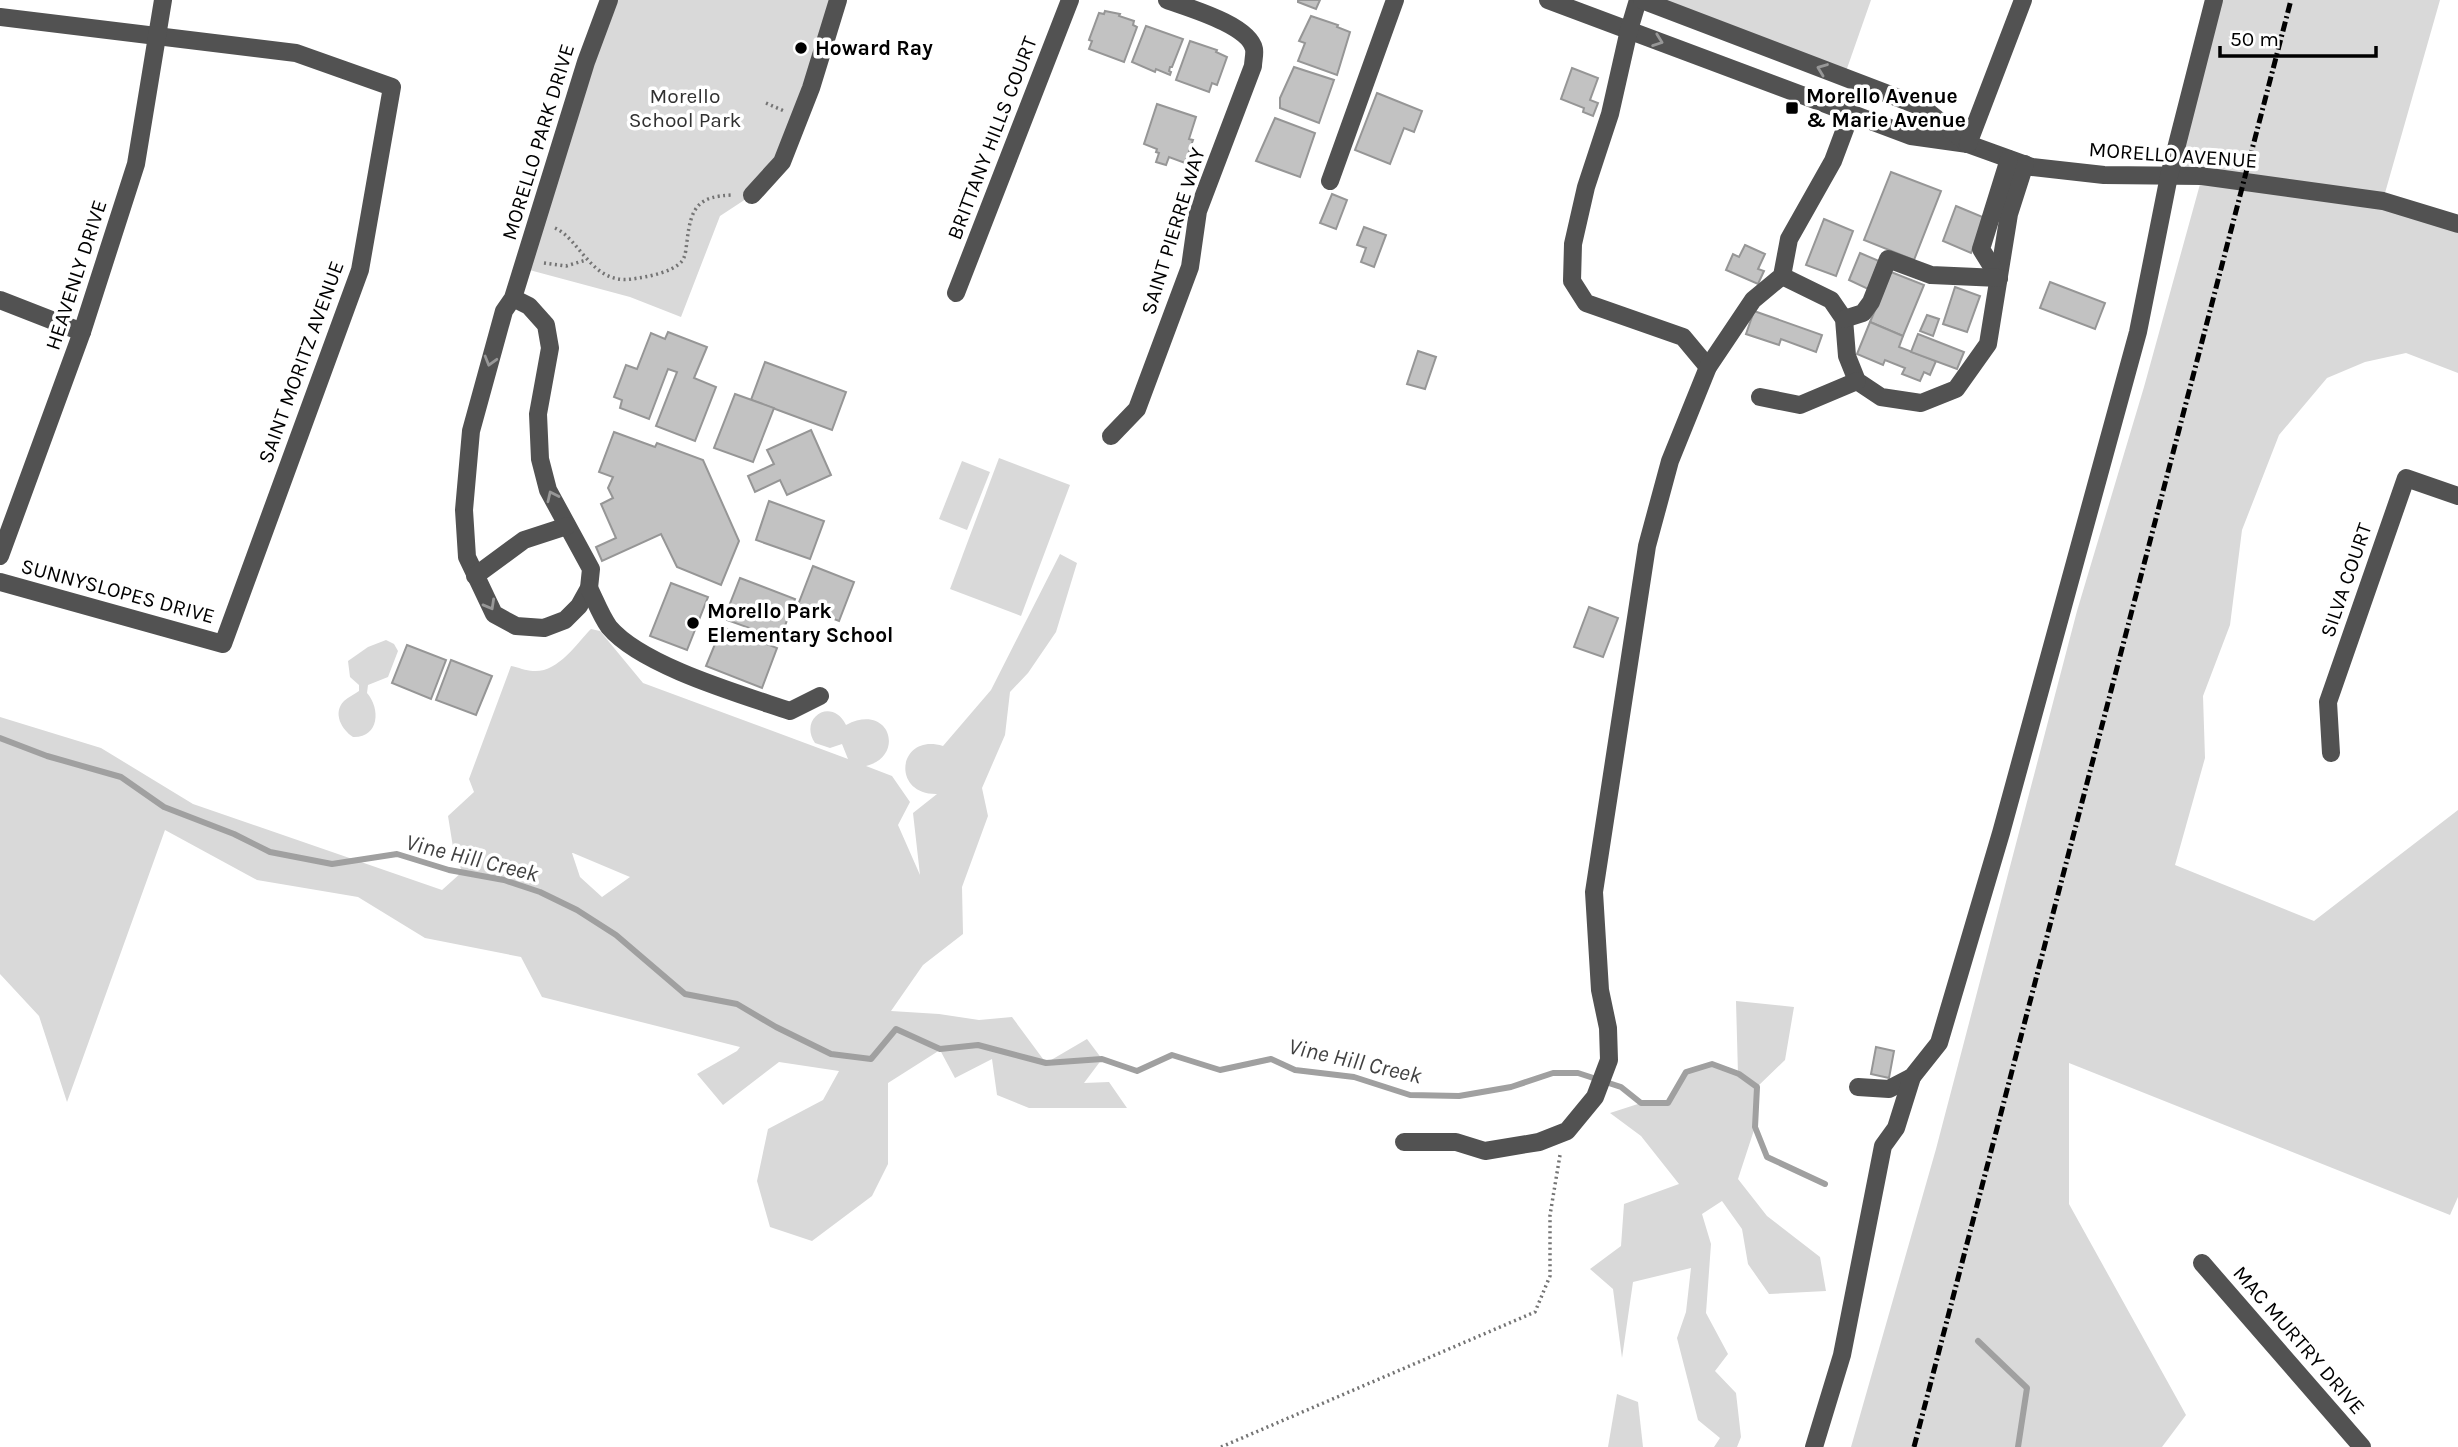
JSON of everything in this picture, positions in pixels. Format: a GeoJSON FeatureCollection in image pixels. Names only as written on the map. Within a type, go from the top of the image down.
{"type":"FeatureCollection","features":[{"type":"Feature","properties":{"kind":"street","name":"HEAVENLY DRIVE"},"geometry":{"type":"LineString","coordinates":[[0,556],[82,332],[136,164],[163,0]]}},
{"type":"Feature","properties":{"kind":"street","name":"MORELLO PARK DRIVE"},"geometry":{"type":"LineString","coordinates":[[475,576],[467,557],[464,510],[471,431],[504,311],[513,298],[586,62],[609,0]]}},
{"type":"Feature","properties":{"kind":"street"},"geometry":{"type":"LineString","coordinates":[[752,195],[782,162],[811,88],[838,0]]}},
{"type":"Feature","properties":{"kind":"street","name":"BRITTANY HILLS COURT"},"geometry":{"type":"LineString","coordinates":[[956,293],[1070,0]]}},
{"type":"Feature","properties":{"kind":"street","name":"SAINT PIERRE WAY"},"geometry":{"type":"LineString","coordinates":[[1111,436],[1136,409],[1190,267],[1198,211],[1253,66],[1254,48],[1245,34],[1223,22],[1167,0]]}},
{"type":"Feature","properties":{"kind":"street"},"geometry":{"type":"LineString","coordinates":[[1329,181],[1395,0]]}},
{"type":"Feature","properties":{"kind":"street","name":"MORELLO AVENUE"},"geometry":{"type":"LineString","coordinates":[[1548,0],[1911,136],[1968,144],[2017,161],[2104,175],[2202,176],[2383,201],[2458,224]]}},
{"type":"Feature","properties":{"kind":"street"},"geometry":{"type":"LineString","coordinates":[[1640,0],[1629,30],[1610,114],[1586,187],[1573,244],[1572,281],[1586,303],[1683,337],[1707,368]]}},
{"type":"Feature","properties":{"kind":"street","name":"MORELLO AVENUE"},"geometry":{"type":"LineString","coordinates":[[1640,0],[1922,107],[1968,144]]}},
{"type":"Feature","properties":{"kind":"street"},"geometry":{"type":"LineString","coordinates":[[1968,144],[2023,0]]}},
{"type":"Feature","properties":{"kind":"street"},"geometry":{"type":"LineString","coordinates":[[1814,1447],[1842,1355],[1883,1146],[1896,1128],[1912,1077],[1939,1043],[2001,833],[2138,332],[2169,176],[2214,0]]}},
{"type":"Feature","properties":{"kind":"street"},"geometry":{"type":"LineString","coordinates":[[0,17],[157,37]]}},
{"type":"Feature","properties":{"kind":"street","name":"SAINT MORITZ AVENUE"},"geometry":{"type":"LineString","coordinates":[[157,37],[296,53],[392,87],[359,270],[223,644]]}},
{"type":"Feature","properties":{"kind":"street"},"geometry":{"type":"LineString","coordinates":[[1404,1142],[1455,1142],[1485,1151],[1539,1142],[1564,1132],[1595,1097],[1609,1060],[1608,1028],[1600,990],[1594,892],[1647,546],[1670,461],[1707,368],[1754,300],[1782,276],[1789,239],[1833,161],[1851,113]]}},
{"type":"Feature","properties":{"kind":"street"},"geometry":{"type":"LineString","coordinates":[[1782,276],[1832,300],[1844,318],[1847,356],[1857,381],[1881,397],[1921,403],[1955,389],[1988,344],[2017,161]]}},
{"type":"Feature","properties":{"kind":"street"},"geometry":{"type":"LineString","coordinates":[[1844,318],[1863,313],[1888,259],[1931,275],[1999,278]]}},
{"type":"Feature","properties":{"kind":"street"},"geometry":{"type":"LineString","coordinates":[[513,298],[530,306],[546,325],[550,348],[538,414],[540,459],[548,490],[591,569],[589,588],[579,606],[565,620],[544,628],[516,626],[494,614],[475,576],[524,540],[567,526]]}},
{"type":"Feature","properties":{"kind":"street"},"geometry":{"type":"LineString","coordinates":[[0,300],[82,332]]}},
{"type":"Feature","properties":{"kind":"street"},"geometry":{"type":"LineString","coordinates":[[1760,397],[1800,405],[1857,381]]}},
{"type":"Feature","properties":{"kind":"street","name":"SILVA COURT"},"geometry":{"type":"LineString","coordinates":[[2330,752],[2329,702],[2406,478],[2458,496]]}},
{"type":"Feature","properties":{"kind":"street","name":"SUNNYSLOPES DRIVE"},"geometry":{"type":"LineString","coordinates":[[0,582],[223,644]]}},
{"type":"Feature","properties":{"kind":"street"},"geometry":{"type":"LineString","coordinates":[[589,588],[609,626],[640,654],[790,711],[820,696]]}},
{"type":"Feature","properties":{"kind":"street"},"geometry":{"type":"LineString","coordinates":[[1858,1087],[1889,1089],[1912,1077]]}},
{"type":"Feature","properties":{"kind":"street","name":"MAC MURTRY DRIVE"},"geometry":{"type":"LineString","coordinates":[[2202,1263],[2362,1447]]}},
{"type":"Feature","properties":{"kind":"path"},"geometry":{"type":"LineString","coordinates":[[537,220],[562,231],[586,260],[607,275],[625,280],[643,278],[681,263],[685,255],[689,223],[701,202],[712,196],[752,195]]}},
{"type":"Feature","properties":{"kind":"path"},"geometry":{"type":"LineString","coordinates":[[526,256],[548,265],[566,266],[586,260]]}},
{"type":"Feature","properties":{"kind":"path"},"geometry":{"type":"LineString","coordinates":[[1221,1447],[1535,1312],[1550,1276],[1550,1215],[1564,1132]]}},
{"type":"Feature","properties":{"kind":"green space","name":"Morello School Park"},"geometry":{"type":"Polygon","coordinates":[[[609,0],[838,0],[782,162],[752,195],[720,216],[681,317],[630,297],[522,268],[609,0]]]}},
{"type":"Feature","properties":{"kind":"green space"},"geometry":{"type":"Polygon","coordinates":[[[1642,0],[1871,0],[1844,77],[1642,0]]]}},
{"type":"Feature","properties":{"kind":"green space"},"geometry":{"type":"Polygon","coordinates":[[[2214,0],[2440,0],[2383,200],[2458,224],[2458,373],[2406,353],[2365,362],[2327,378],[2279,435],[2242,530],[2230,625],[2203,696],[2205,758],[2175,865],[2314,921],[2458,810],[2458,1197],[2450,1215],[2069,1063],[2069,1204],[2186,1415],[2162,1447],[1851,1447],[1936,1149],[2077,611],[2144,387],[2202,177],[2169,176],[2214,0]]]}},
{"type":"Feature","properties":{"kind":"green space"},"geometry":{"type":"Polygon","coordinates":[[[999,458],[1070,485],[1021,616],[950,589],[999,458]]]}},
{"type":"Feature","properties":{"kind":"green space"},"geometry":{"type":"Polygon","coordinates":[[[962,461],[990,472],[967,530],[939,519],[962,461]]]}},
{"type":"Feature","properties":{"kind":"green space"},"geometry":{"type":"Polygon","coordinates":[[[1060,554],[1077,563],[1056,632],[1028,673],[1010,692],[1005,735],[982,788],[988,816],[962,887],[963,934],[923,965],[891,1011],[979,1020],[1012,1017],[1046,1063],[1087,1039],[1102,1059],[1084,1083],[1109,1082],[1127,1108],[1029,1108],[997,1095],[992,1059],[955,1078],[940,1050],[888,1083],[888,1164],[872,1196],[812,1241],[770,1227],[757,1181],[768,1129],[823,1100],[839,1071],[779,1062],[723,1105],[697,1074],[740,1047],[542,997],[521,957],[425,938],[358,897],[257,880],[165,830],[67,1102],[39,1016],[0,974],[0,717],[101,748],[193,804],[442,890],[462,872],[453,847],[448,816],[474,792],[469,779],[511,666],[533,671],[550,667],[566,656],[591,629],[600,631],[643,683],[848,759],[842,744],[830,748],[815,743],[811,726],[819,714],[833,712],[840,716],[846,725],[861,720],[873,720],[882,725],[888,733],[886,752],[866,766],[892,776],[910,802],[898,825],[920,875],[913,813],[937,794],[922,792],[912,785],[906,776],[909,755],[916,748],[928,744],[943,746],[991,690],[1060,554]],[[572,853],[580,877],[602,897],[630,877],[572,853]]]}},
{"type":"Feature","properties":{"kind":"green space"},"geometry":{"type":"Polygon","coordinates":[[[386,640],[394,644],[398,651],[388,677],[368,685],[367,693],[376,714],[373,728],[362,736],[353,737],[342,726],[339,716],[340,706],[344,701],[359,691],[359,685],[350,677],[348,661],[368,647],[386,640]]]}},
{"type":"Feature","properties":{"kind":"green space"},"geometry":{"type":"Polygon","coordinates":[[[1736,1001],[1794,1007],[1785,1060],[1757,1087],[1755,1127],[1738,1179],[1767,1216],[1820,1257],[1826,1291],[1769,1294],[1748,1264],[1742,1229],[1722,1201],[1702,1214],[1711,1244],[1706,1313],[1728,1354],[1715,1371],[1736,1393],[1741,1437],[1737,1447],[1714,1447],[1720,1438],[1698,1420],[1677,1338],[1686,1312],[1691,1268],[1633,1282],[1622,1358],[1613,1289],[1590,1269],[1621,1246],[1624,1204],[1679,1184],[1641,1136],[1610,1113],[1641,1103],[1668,1103],[1686,1072],[1712,1064],[1738,1074],[1736,1001]]]}},
{"type":"Feature","properties":{"kind":"green space"},"geometry":{"type":"Polygon","coordinates":[[[1617,1394],[1638,1402],[1643,1447],[1608,1447],[1617,1394]]]}},
{"type":"Feature","properties":{"kind":"building"},"geometry":{"type":"Polygon","coordinates":[[[1298,0],[1320,0],[1316,9],[1298,0]]]}},
{"type":"Feature","properties":{"kind":"building"},"geometry":{"type":"Polygon","coordinates":[[[1105,11],[1134,21],[1133,25],[1137,27],[1124,62],[1089,49],[1092,41],[1089,40],[1099,13],[1104,14],[1105,11]]]}},
{"type":"Feature","properties":{"kind":"building"},"geometry":{"type":"Polygon","coordinates":[[[1311,16],[1350,32],[1337,75],[1298,61],[1305,43],[1299,41],[1311,16]]]}},
{"type":"Feature","properties":{"kind":"building"},"geometry":{"type":"Polygon","coordinates":[[[1146,26],[1183,39],[1170,67],[1170,75],[1132,62],[1146,26]]]}},
{"type":"Feature","properties":{"kind":"building"},"geometry":{"type":"Polygon","coordinates":[[[1190,41],[1217,50],[1216,52],[1227,57],[1217,85],[1212,83],[1209,92],[1176,80],[1190,41]]]}},
{"type":"Feature","properties":{"kind":"building"},"geometry":{"type":"Polygon","coordinates":[[[1294,67],[1334,80],[1319,123],[1280,108],[1280,98],[1294,67]]]}},
{"type":"Feature","properties":{"kind":"building"},"geometry":{"type":"Polygon","coordinates":[[[1572,68],[1598,78],[1590,100],[1598,103],[1593,116],[1583,112],[1584,108],[1561,99],[1572,68]]]}},
{"type":"Feature","properties":{"kind":"building"},"geometry":{"type":"Polygon","coordinates":[[[1377,93],[1422,111],[1414,132],[1404,128],[1390,164],[1355,150],[1377,93]]]}},
{"type":"Feature","properties":{"kind":"building"},"geometry":{"type":"Polygon","coordinates":[[[1157,104],[1196,117],[1189,139],[1193,140],[1185,163],[1169,157],[1166,165],[1156,162],[1159,153],[1156,152],[1157,149],[1144,144],[1157,104]]]}},
{"type":"Feature","properties":{"kind":"building"},"geometry":{"type":"Polygon","coordinates":[[[1275,118],[1315,133],[1300,177],[1256,161],[1275,118]]]}},
{"type":"Feature","properties":{"kind":"building"},"geometry":{"type":"Polygon","coordinates":[[[1891,172],[1941,191],[1914,260],[1864,240],[1891,172]]]}},
{"type":"Feature","properties":{"kind":"building"},"geometry":{"type":"Polygon","coordinates":[[[1332,194],[1347,200],[1336,229],[1320,223],[1332,194]]]}},
{"type":"Feature","properties":{"kind":"building"},"geometry":{"type":"Polygon","coordinates":[[[1956,206],[1985,218],[1971,253],[1943,241],[1956,206]]]}},
{"type":"Feature","properties":{"kind":"building"},"geometry":{"type":"Polygon","coordinates":[[[1824,219],[1853,231],[1836,276],[1806,265],[1824,219]]]}},
{"type":"Feature","properties":{"kind":"building"},"geometry":{"type":"Polygon","coordinates":[[[1364,227],[1386,235],[1374,267],[1361,262],[1366,248],[1357,245],[1364,227]]]}},
{"type":"Feature","properties":{"kind":"building"},"geometry":{"type":"Polygon","coordinates":[[[1745,245],[1765,254],[1758,269],[1764,271],[1758,284],[1726,270],[1733,254],[1739,257],[1745,245]]]}},
{"type":"Feature","properties":{"kind":"building"},"geometry":{"type":"Polygon","coordinates":[[[1860,253],[1879,261],[1868,289],[1849,280],[1860,253]]]}},
{"type":"Feature","properties":{"kind":"building"},"geometry":{"type":"Polygon","coordinates":[[[1891,272],[1924,285],[1903,336],[1870,322],[1891,272]]]}},
{"type":"Feature","properties":{"kind":"building"},"geometry":{"type":"Polygon","coordinates":[[[2050,282],[2105,303],[2095,329],[2040,308],[2050,282]]]}},
{"type":"Feature","properties":{"kind":"building"},"geometry":{"type":"Polygon","coordinates":[[[1955,287],[1980,296],[1967,332],[1943,324],[1955,287]]]}},
{"type":"Feature","properties":{"kind":"building"},"geometry":{"type":"Polygon","coordinates":[[[1754,311],[1822,335],[1816,352],[1781,339],[1779,345],[1746,334],[1754,311]]]}},
{"type":"Feature","properties":{"kind":"building"},"geometry":{"type":"Polygon","coordinates":[[[1927,315],[1939,319],[1933,336],[1920,331],[1927,315]]]}},
{"type":"Feature","properties":{"kind":"building"},"geometry":{"type":"Polygon","coordinates":[[[1870,322],[1903,336],[1899,347],[1936,361],[1930,375],[1924,372],[1920,381],[1902,374],[1905,368],[1885,360],[1883,365],[1857,354],[1870,322]]]}},
{"type":"Feature","properties":{"kind":"building"},"geometry":{"type":"Polygon","coordinates":[[[668,332],[707,347],[694,378],[716,387],[695,441],[656,426],[677,372],[668,369],[649,419],[620,408],[622,400],[614,397],[626,365],[637,369],[651,333],[665,339],[668,332]]]}},
{"type":"Feature","properties":{"kind":"building"},"geometry":{"type":"Polygon","coordinates":[[[1918,334],[1964,352],[1957,369],[1911,352],[1918,334]]]}},
{"type":"Feature","properties":{"kind":"building"},"geometry":{"type":"Polygon","coordinates":[[[1418,351],[1436,357],[1425,389],[1407,384],[1418,351]]]}},
{"type":"Feature","properties":{"kind":"building"},"geometry":{"type":"Polygon","coordinates":[[[765,362],[846,392],[832,430],[751,400],[765,362]]]}},
{"type":"Feature","properties":{"kind":"building"},"geometry":{"type":"Polygon","coordinates":[[[735,394],[774,408],[753,462],[714,448],[735,394]]]}},
{"type":"Feature","properties":{"kind":"building"},"geometry":{"type":"Polygon","coordinates":[[[811,430],[831,475],[787,495],[780,480],[755,492],[748,476],[774,464],[767,450],[811,430]]]}},
{"type":"Feature","properties":{"kind":"building"},"geometry":{"type":"Polygon","coordinates":[[[614,432],[655,447],[657,443],[703,460],[739,541],[721,585],[677,567],[661,534],[602,561],[596,547],[616,538],[601,504],[613,498],[608,488],[613,477],[599,472],[614,432]]]}},
{"type":"Feature","properties":{"kind":"building"},"geometry":{"type":"Polygon","coordinates":[[[769,501],[824,521],[810,559],[756,540],[769,501]]]}},
{"type":"Feature","properties":{"kind":"building"},"geometry":{"type":"Polygon","coordinates":[[[813,566],[854,582],[839,621],[798,605],[813,566]]]}},
{"type":"Feature","properties":{"kind":"building"},"geometry":{"type":"Polygon","coordinates":[[[740,578],[795,599],[780,639],[724,619],[740,578]]]}},
{"type":"Feature","properties":{"kind":"building"},"geometry":{"type":"Polygon","coordinates":[[[671,583],[708,597],[687,650],[650,636],[671,583]]]}},
{"type":"Feature","properties":{"kind":"building"},"geometry":{"type":"Polygon","coordinates":[[[1589,607],[1618,618],[1603,657],[1574,647],[1589,607]]]}},
{"type":"Feature","properties":{"kind":"building"},"geometry":{"type":"Polygon","coordinates":[[[722,627],[777,648],[762,688],[706,666],[722,627]]]}},
{"type":"Feature","properties":{"kind":"building"},"geometry":{"type":"Polygon","coordinates":[[[407,645],[446,660],[431,699],[392,683],[407,645]]]}},
{"type":"Feature","properties":{"kind":"building"},"geometry":{"type":"Polygon","coordinates":[[[451,660],[492,676],[476,715],[436,700],[451,660]]]}},
{"type":"Feature","properties":{"kind":"building"},"geometry":{"type":"Polygon","coordinates":[[[1876,1047],[1894,1051],[1889,1078],[1871,1074],[1876,1047]]]}},
{"type":"Feature","properties":{"kind":"waterway","name":"Vine Hill Creek"},"geometry":{"type":"LineString","coordinates":[[0,738],[47,756],[121,777],[164,807],[234,834],[270,852],[332,864],[397,854],[449,870],[504,880],[540,892],[577,910],[616,935],[685,994],[737,1004],[831,1054],[871,1059],[896,1029],[940,1049],[978,1045],[1046,1063],[1102,1059],[1137,1071],[1172,1055],[1220,1070],[1271,1059],[1295,1070],[1354,1077],[1410,1095],[1459,1096],[1511,1087],[1553,1073],[1578,1073],[1621,1087],[1641,1103],[1668,1103],[1686,1072],[1712,1064],[1739,1074],[1757,1087],[1755,1127],[1767,1157],[1825,1184]]}},
{"type":"Feature","properties":{"kind":"waterway"},"geometry":{"type":"LineString","coordinates":[[1978,1341],[2027,1388],[2018,1447]]}},
{"type":"Feature","properties":{"kind":"railway"},"geometry":{"type":"LineString","coordinates":[[1914,1447],[2291,0]]}},
{"type":"Feature","properties":{"kind":"place","name":"Howard Ray"},"geometry":{"type":"Point","coordinates":[801,48]}},
{"type":"Feature","properties":{"kind":"place","name":"Morello Avenue & Marie Avenue"},"geometry":{"type":"Point","coordinates":[1792,108]}},
{"type":"Feature","properties":{"kind":"place","name":"Morello Park Elementary School"},"geometry":{"type":"Point","coordinates":[693,623]}}]}
